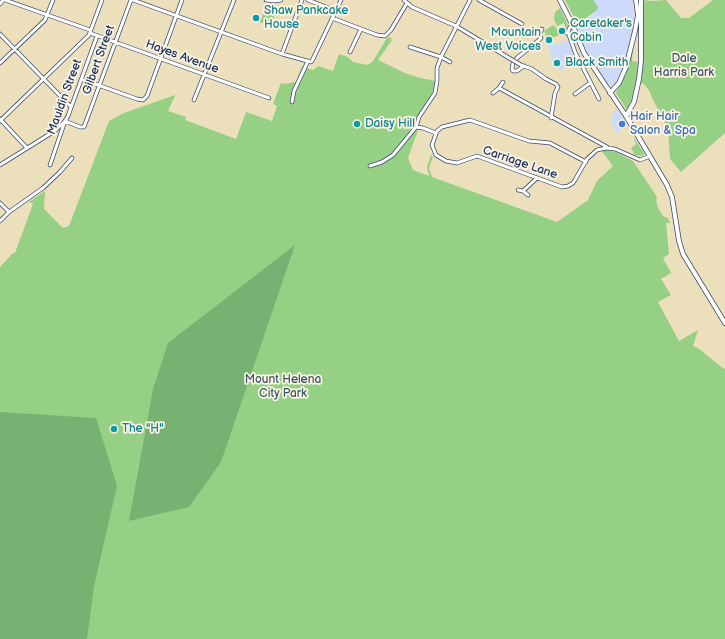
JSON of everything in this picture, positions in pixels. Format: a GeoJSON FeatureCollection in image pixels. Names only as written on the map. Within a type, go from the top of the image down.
{"type":"FeatureCollection","features":[{"type":"Feature","properties":{"kind":"street"},"geometry":{"type":"LineString","coordinates":[[0,4],[4,0]]}},
{"type":"Feature","properties":{"kind":"street","name":"Hayes Avenue"},"geometry":{"type":"LineString","coordinates":[[4,0],[47,15],[97,36],[269,98]]}},
{"type":"Feature","properties":{"kind":"street"},"geometry":{"type":"LineString","coordinates":[[0,63],[45,20],[53,0]]}},
{"type":"Feature","properties":{"kind":"street"},"geometry":{"type":"LineString","coordinates":[[27,148],[0,120],[44,79],[90,32],[102,0]]}},
{"type":"Feature","properties":{"kind":"street"},"geometry":{"type":"LineString","coordinates":[[132,0],[282,54],[309,62]]}},
{"type":"Feature","properties":{"kind":"street","name":"Gilbert Street"},"geometry":{"type":"LineString","coordinates":[[65,121],[80,127],[84,126],[132,0]]}},
{"type":"Feature","properties":{"kind":"street"},"geometry":{"type":"LineString","coordinates":[[81,79],[144,100],[147,96],[182,0]]}},
{"type":"Feature","properties":{"kind":"street"},"geometry":{"type":"LineString","coordinates":[[194,100],[234,0]]}},
{"type":"Feature","properties":{"kind":"street"},"geometry":{"type":"LineString","coordinates":[[266,0],[281,0]]}},
{"type":"Feature","properties":{"kind":"street"},"geometry":{"type":"LineString","coordinates":[[282,54],[302,0]]}},
{"type":"Feature","properties":{"kind":"street"},"geometry":{"type":"LineString","coordinates":[[308,0],[336,11]]}},
{"type":"Feature","properties":{"kind":"street"},"geometry":{"type":"LineString","coordinates":[[292,102],[294,91],[309,62],[312,61],[341,0]]}},
{"type":"Feature","properties":{"kind":"street"},"geometry":{"type":"LineString","coordinates":[[370,166],[382,162],[393,155],[416,127],[419,117],[435,93],[438,81],[437,68],[456,26],[470,0]]}},
{"type":"Feature","properties":{"kind":"street"},"geometry":{"type":"LineString","coordinates":[[479,0],[522,24]]}},
{"type":"Feature","properties":{"kind":"street"},"geometry":{"type":"LineString","coordinates":[[560,0],[584,53],[626,116],[668,185],[671,193],[679,241],[683,254],[725,323]]}},
{"type":"Feature","properties":{"kind":"street"},"geometry":{"type":"LineString","coordinates":[[610,93],[619,83],[626,67],[638,15],[636,0]]}},
{"type":"Feature","properties":{"kind":"street"},"geometry":{"type":"LineString","coordinates":[[626,116],[634,102],[640,79],[641,0]]}},
{"type":"Feature","properties":{"kind":"street"},"geometry":{"type":"LineString","coordinates":[[332,18],[377,35],[387,36],[405,1],[412,8],[456,26],[556,84],[558,87],[555,93],[551,118]]}},
{"type":"Feature","properties":{"kind":"street"},"geometry":{"type":"LineString","coordinates":[[573,26],[570,27],[567,32],[575,52],[599,99]]}},
{"type":"Feature","properties":{"kind":"street"},"geometry":{"type":"LineString","coordinates":[[350,52],[361,29]]}},
{"type":"Feature","properties":{"kind":"street"},"geometry":{"type":"LineString","coordinates":[[523,66],[517,71],[512,69],[516,59],[541,38],[540,35],[542,29]]}},
{"type":"Feature","properties":{"kind":"street"},"geometry":{"type":"LineString","coordinates":[[0,34],[71,107]]}},
{"type":"Feature","properties":{"kind":"street","name":"Mauldin Street"},"geometry":{"type":"LineString","coordinates":[[50,165],[97,36]]}},
{"type":"Feature","properties":{"kind":"street"},"geometry":{"type":"LineString","coordinates":[[410,47],[450,62]]}},
{"type":"Feature","properties":{"kind":"street"},"geometry":{"type":"LineString","coordinates":[[493,93],[503,82]]}},
{"type":"Feature","properties":{"kind":"street"},"geometry":{"type":"LineString","coordinates":[[574,94],[590,83]]}},
{"type":"Feature","properties":{"kind":"street"},"geometry":{"type":"LineString","coordinates":[[499,88],[551,118],[608,148],[619,150],[640,160],[650,156]]}},
{"type":"Feature","properties":{"kind":"street"},"geometry":{"type":"LineString","coordinates":[[416,127],[436,133],[442,127],[470,120],[529,141],[550,143],[586,162]]}},
{"type":"Feature","properties":{"kind":"street"},"geometry":{"type":"LineString","coordinates":[[0,165],[56,130],[65,121]]}},
{"type":"Feature","properties":{"kind":"street","name":"Carriage Lane"},"geometry":{"type":"LineString","coordinates":[[436,133],[432,145],[433,152],[436,156],[443,160],[457,163],[477,156],[560,186],[568,186],[575,180],[586,162],[597,150]]}},
{"type":"Feature","properties":{"kind":"street"},"geometry":{"type":"LineString","coordinates":[[591,139],[596,144],[597,150],[608,148]]}},
{"type":"Feature","properties":{"kind":"street"},"geometry":{"type":"LineString","coordinates":[[0,221],[9,212],[43,188],[72,158]]}},
{"type":"Feature","properties":{"kind":"street"},"geometry":{"type":"LineString","coordinates":[[523,191],[537,178]]}},
{"type":"Feature","properties":{"kind":"street"},"geometry":{"type":"LineString","coordinates":[[518,190],[523,191],[528,195]]}},
{"type":"Feature","properties":{"kind":"street"},"geometry":{"type":"LineString","coordinates":[[0,203],[9,212]]}},
{"type":"Feature","properties":{"kind":"shaded area"},"geometry":{"type":"Polygon","coordinates":[[[593,0],[633,0],[634,2],[635,22],[633,34],[625,66],[617,84],[614,86],[608,84],[597,70],[586,51],[576,25],[593,14],[593,0]]]}},
{"type":"Feature","properties":{"kind":"shaded area"},"geometry":{"type":"Polygon","coordinates":[[[566,40],[569,42],[574,54],[569,58],[569,61],[561,71],[553,65],[548,44],[559,44],[566,40]]]}},
{"type":"Feature","properties":{"kind":"shaded area"},"geometry":{"type":"Polygon","coordinates":[[[617,109],[627,125],[616,133],[611,115],[617,109]]]}},
{"type":"Feature","properties":{"kind":"green space"},"geometry":{"type":"Polygon","coordinates":[[[565,0],[593,0],[598,7],[597,10],[576,25],[573,15],[565,0]]]}},
{"type":"Feature","properties":{"kind":"green space","name":"Dale Harris Park"},"geometry":{"type":"Polygon","coordinates":[[[643,0],[666,0],[681,18],[689,18],[713,0],[725,0],[725,133],[681,172],[670,159],[668,128],[650,92],[645,85],[640,82],[643,60],[643,0]]]}},
{"type":"Feature","properties":{"kind":"green space"},"geometry":{"type":"Polygon","coordinates":[[[267,4],[277,8],[271,26],[260,22],[267,4]]]}},
{"type":"Feature","properties":{"kind":"green space"},"geometry":{"type":"Polygon","coordinates":[[[560,8],[568,25],[566,30],[564,23],[557,26],[554,19],[555,12],[560,8]]]}},
{"type":"Feature","properties":{"kind":"green space"},"geometry":{"type":"Polygon","coordinates":[[[553,25],[557,29],[559,35],[547,37],[544,31],[553,25]]]}},
{"type":"Feature","properties":{"kind":"green space","name":"Mount Helena City Park"},"geometry":{"type":"Polygon","coordinates":[[[390,37],[392,40],[378,60],[405,73],[436,81],[434,90],[409,131],[411,132],[418,130],[408,158],[413,170],[429,176],[427,167],[431,155],[433,157],[429,168],[432,177],[557,222],[588,200],[597,181],[613,166],[601,150],[605,150],[616,152],[633,161],[657,197],[656,200],[658,208],[664,217],[668,218],[670,223],[666,223],[669,254],[663,258],[671,273],[661,279],[671,295],[658,302],[679,341],[698,330],[693,346],[698,348],[724,369],[725,368],[725,639],[0,639],[0,267],[13,253],[15,253],[33,204],[29,202],[45,191],[44,209],[63,228],[69,226],[109,121],[124,113],[175,95],[168,111],[186,117],[185,120],[236,139],[246,112],[272,121],[277,106],[273,104],[281,83],[285,84],[296,82],[302,66],[313,70],[318,66],[333,71],[339,54],[348,57],[353,62],[368,65],[373,61],[387,38],[390,37]]]}},
{"type":"Feature","properties":{"kind":"green space"},"geometry":{"type":"Polygon","coordinates":[[[633,48],[632,61],[640,62],[638,78],[632,101],[627,110],[616,93],[625,75],[633,48]]]}},
{"type":"Feature","properties":{"kind":"green space"},"geometry":{"type":"Polygon","coordinates":[[[634,138],[644,153],[643,156],[635,155],[631,148],[636,144],[634,138]]]}},
{"type":"Feature","properties":{"kind":"green space"},"geometry":{"type":"Polygon","coordinates":[[[295,245],[221,462],[189,507],[129,521],[153,389],[168,343],[295,245]]]}},
{"type":"Feature","properties":{"kind":"green space"},"geometry":{"type":"Polygon","coordinates":[[[0,412],[96,418],[117,486],[94,586],[87,639],[0,639],[0,412]]]}},
{"type":"Feature","properties":{"kind":"place","name":"Shaw Pankcake House"},"geometry":{"type":"Point","coordinates":[256,18]}},
{"type":"Feature","properties":{"kind":"place","name":"Caretaker's Cabin"},"geometry":{"type":"Point","coordinates":[562,31]}},
{"type":"Feature","properties":{"kind":"place","name":"Mountain West Voices"},"geometry":{"type":"Point","coordinates":[549,40]}},
{"type":"Feature","properties":{"kind":"place","name":"Black Smith"},"geometry":{"type":"Point","coordinates":[557,63]}},
{"type":"Feature","properties":{"kind":"place","name":"Daisy Hill"},"geometry":{"type":"Point","coordinates":[357,124]}},
{"type":"Feature","properties":{"kind":"place","name":"Hair Hair Salon & Spa"},"geometry":{"type":"Point","coordinates":[622,124]}},
{"type":"Feature","properties":{"kind":"place","name":"The \"H\""},"geometry":{"type":"Point","coordinates":[114,429]}}]}
